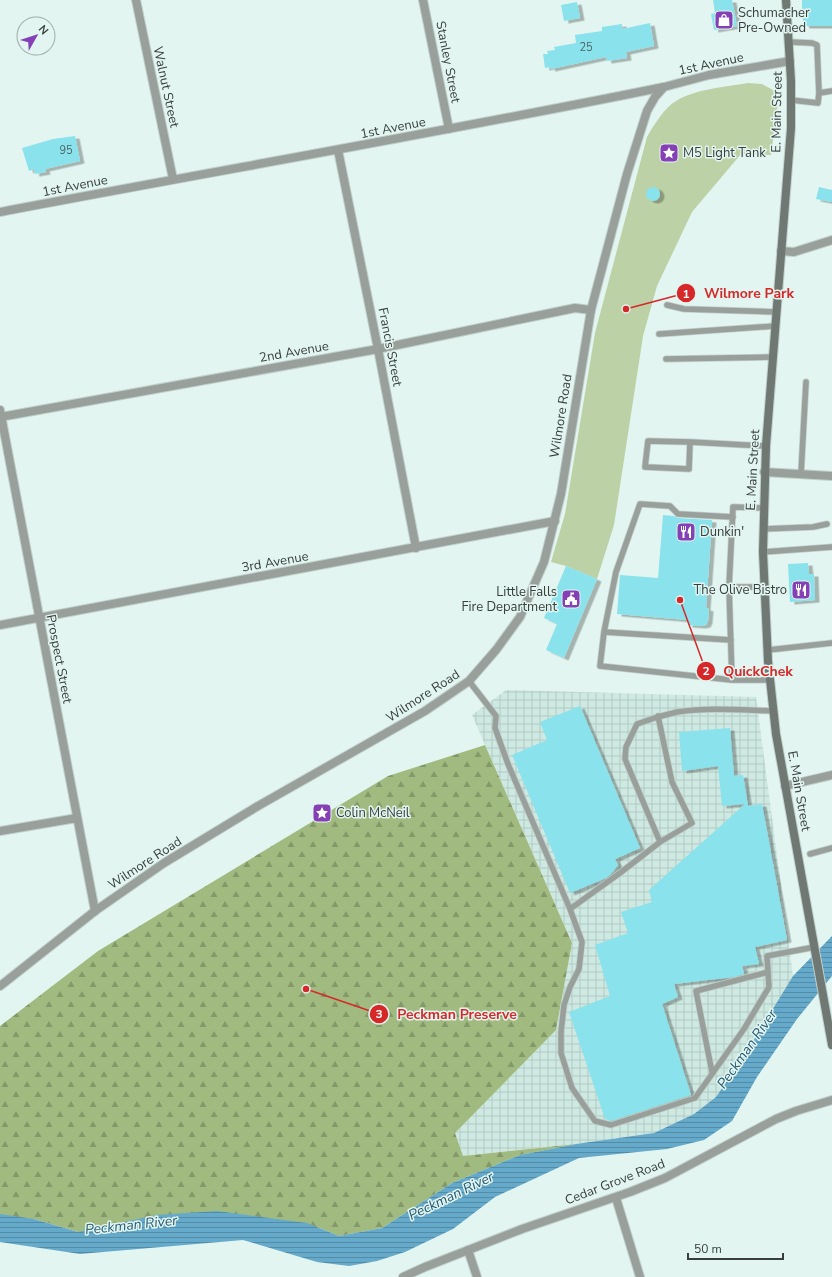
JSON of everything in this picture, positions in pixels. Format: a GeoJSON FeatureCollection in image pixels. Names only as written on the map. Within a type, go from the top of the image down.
{"type":"FeatureCollection","features":[{"type":"Feature","properties":{"kind":"main road","name":"E. Main Street"},"geometry":{"type":"LineString","coordinates":[[786,0],[790,61],[790,140],[764,472],[763,552],[770,680],[774,711],[785,786],[815,949],[828,1004],[832,1045]]}},
{"type":"Feature","properties":{"kind":"street","name":"Walnut Street"},"geometry":{"type":"LineString","coordinates":[[136,0],[173,179]]}},
{"type":"Feature","properties":{"kind":"street","name":"Stanley Street"},"geometry":{"type":"LineString","coordinates":[[423,0],[449,129]]}},
{"type":"Feature","properties":{"kind":"street","name":"1st Avenue"},"geometry":{"type":"LineString","coordinates":[[0,212],[449,129],[664,87],[709,75],[790,61]]}},
{"type":"Feature","properties":{"kind":"street","name":"Wilmore Road"},"geometry":{"type":"LineString","coordinates":[[0,986],[95,911],[164,863],[258,806],[425,711],[469,681],[496,650],[520,617],[542,568],[561,494],[591,310],[643,120],[655,97],[664,87]]}},
{"type":"Feature","properties":{"kind":"street","name":"Francis Street"},"geometry":{"type":"LineString","coordinates":[[338,150],[416,548]]}},
{"type":"Feature","properties":{"kind":"street"},"geometry":{"type":"LineString","coordinates":[[781,251],[794,252],[832,240]]}},
{"type":"Feature","properties":{"kind":"street","name":"2nd Avenue"},"geometry":{"type":"LineString","coordinates":[[0,415],[378,349],[575,308],[591,310]]}},
{"type":"Feature","properties":{"kind":"street","name":"Prospect Street"},"geometry":{"type":"LineString","coordinates":[[0,415],[95,911]]}},
{"type":"Feature","properties":{"kind":"street"},"geometry":{"type":"LineString","coordinates":[[764,472],[832,476]]}},
{"type":"Feature","properties":{"kind":"street","name":"3rd Avenue"},"geometry":{"type":"LineString","coordinates":[[0,625],[555,521]]}},
{"type":"Feature","properties":{"kind":"street"},"geometry":{"type":"LineString","coordinates":[[785,786],[832,775]]}},
{"type":"Feature","properties":{"kind":"street"},"geometry":{"type":"LineString","coordinates":[[0,831],[77,818]]}},
{"type":"Feature","properties":{"kind":"street","name":"Cedar Grove Road"},"geometry":{"type":"LineString","coordinates":[[403,1277],[522,1229],[616,1198],[665,1178],[776,1119],[796,1110],[832,1100]]}},
{"type":"Feature","properties":{"kind":"street"},"geometry":{"type":"LineString","coordinates":[[616,1198],[640,1277]]}},
{"type":"Feature","properties":{"kind":"street"},"geometry":{"type":"LineString","coordinates":[[468,1250],[477,1277]]}},
{"type":"Feature","properties":{"kind":"lane"},"geometry":{"type":"LineString","coordinates":[[789,42],[812,43],[817,45],[819,93],[818,102],[791,100]]}},
{"type":"Feature","properties":{"kind":"lane"},"geometry":{"type":"LineString","coordinates":[[819,93],[832,91]]}},
{"type":"Feature","properties":{"kind":"lane"},"geometry":{"type":"LineString","coordinates":[[667,305],[684,309],[776,312]]}},
{"type":"Feature","properties":{"kind":"lane"},"geometry":{"type":"LineString","coordinates":[[659,334],[775,326]]}},
{"type":"Feature","properties":{"kind":"lane"},"geometry":{"type":"LineString","coordinates":[[666,359],[773,357]]}},
{"type":"Feature","properties":{"kind":"lane"},"geometry":{"type":"LineString","coordinates":[[801,474],[806,382]]}},
{"type":"Feature","properties":{"kind":"lane"},"geometry":{"type":"LineString","coordinates":[[690,442],[689,469],[645,467],[648,441],[690,442],[766,446]]}},
{"type":"Feature","properties":{"kind":"lane"},"geometry":{"type":"LineString","coordinates":[[733,517],[678,514],[670,506],[640,504],[616,572],[604,632],[600,666],[732,680],[770,680]]}},
{"type":"Feature","properties":{"kind":"lane"},"geometry":{"type":"LineString","coordinates":[[732,680],[729,587],[733,507],[764,508]]}},
{"type":"Feature","properties":{"kind":"lane"},"geometry":{"type":"LineString","coordinates":[[763,529],[813,527],[827,524]]}},
{"type":"Feature","properties":{"kind":"lane"},"geometry":{"type":"LineString","coordinates":[[763,552],[832,547]]}},
{"type":"Feature","properties":{"kind":"lane"},"geometry":{"type":"LineString","coordinates":[[729,587],[765,587]]}},
{"type":"Feature","properties":{"kind":"lane"},"geometry":{"type":"LineString","coordinates":[[604,632],[731,640]]}},
{"type":"Feature","properties":{"kind":"lane"},"geometry":{"type":"LineString","coordinates":[[768,650],[832,643]]}},
{"type":"Feature","properties":{"kind":"lane"},"geometry":{"type":"LineString","coordinates":[[469,681],[496,716],[494,728],[570,909],[582,942],[579,969],[570,987],[564,1005],[561,1032],[561,1053],[572,1088],[595,1121],[611,1125],[694,1098],[744,1029],[769,987],[767,956],[815,949]]}},
{"type":"Feature","properties":{"kind":"lane"},"geometry":{"type":"LineString","coordinates":[[660,842],[625,759],[626,747],[637,724],[658,716],[677,712],[700,710],[774,711]]}},
{"type":"Feature","properties":{"kind":"lane"},"geometry":{"type":"LineString","coordinates":[[570,909],[660,842],[692,823],[672,782],[658,716]]}},
{"type":"Feature","properties":{"kind":"lane"},"geometry":{"type":"LineString","coordinates":[[810,854],[832,848]]}},
{"type":"Feature","properties":{"kind":"lane"},"geometry":{"type":"LineString","coordinates":[[712,1072],[696,991],[768,972]]}},
{"type":"Feature","properties":{"kind":"shaded area"},"geometry":{"type":"Polygon","coordinates":[[[506,690],[756,697],[793,976],[744,1056],[716,1097],[694,1114],[654,1133],[576,1144],[463,1156],[455,1133],[556,1030],[572,943],[472,715],[506,690]]]}},
{"type":"Feature","properties":{"kind":"green space"},"geometry":{"type":"Polygon","coordinates":[[[748,83],[762,84],[773,90],[778,102],[771,155],[741,154],[692,212],[657,286],[643,336],[614,525],[597,579],[566,566],[551,562],[565,514],[595,333],[647,137],[663,112],[676,101],[701,91],[748,83]]]}},
{"type":"Feature","properties":{"kind":"green space"},"geometry":{"type":"Polygon","coordinates":[[[485,745],[572,943],[556,1030],[455,1133],[463,1156],[576,1144],[520,1155],[452,1183],[382,1228],[339,1236],[317,1227],[78,1232],[34,1219],[0,1234],[0,1026],[98,951],[388,776],[485,745]]]}},
{"type":"Feature","properties":{"kind":"water","name":"Peckman River"},"geometry":{"type":"Polygon","coordinates":[[[832,936],[832,976],[797,1019],[757,1077],[732,1121],[704,1140],[667,1149],[579,1158],[495,1197],[453,1229],[405,1252],[377,1261],[349,1266],[317,1262],[243,1240],[80,1254],[0,1242],[0,1214],[34,1219],[78,1232],[156,1215],[217,1211],[307,1223],[339,1236],[382,1228],[452,1183],[520,1155],[576,1144],[654,1133],[694,1114],[716,1097],[744,1056],[793,976],[832,936]]]}},
{"type":"Feature","properties":{"kind":"building","name":"Schumacher Pre-Owned"},"geometry":{"type":"Polygon","coordinates":[[[713,0],[732,0],[737,26],[714,30],[711,14],[715,13],[713,0]]]}},
{"type":"Feature","properties":{"kind":"building"},"geometry":{"type":"Polygon","coordinates":[[[802,0],[832,0],[832,26],[805,26],[802,17],[802,0]]]}},
{"type":"Feature","properties":{"kind":"building"},"geometry":{"type":"Polygon","coordinates":[[[577,2],[580,18],[564,21],[561,5],[577,2]]]}},
{"type":"Feature","properties":{"kind":"building"},"geometry":{"type":"Polygon","coordinates":[[[650,23],[654,46],[626,52],[627,58],[607,61],[606,57],[551,69],[550,67],[545,68],[543,54],[548,54],[547,51],[555,50],[554,47],[576,43],[575,35],[602,31],[602,27],[622,24],[622,29],[650,23]]]}},
{"type":"Feature","properties":{"kind":"building"},"geometry":{"type":"Polygon","coordinates":[[[75,136],[80,161],[45,169],[46,172],[35,174],[34,169],[29,171],[22,148],[53,139],[75,136]]]}},
{"type":"Feature","properties":{"kind":"building"},"geometry":{"type":"Polygon","coordinates":[[[653,187],[658,189],[660,194],[658,199],[653,201],[648,199],[646,194],[648,189],[653,187]]]}},
{"type":"Feature","properties":{"kind":"building"},"geometry":{"type":"Polygon","coordinates":[[[819,187],[832,190],[832,202],[816,199],[819,187]]]}},
{"type":"Feature","properties":{"kind":"building"},"geometry":{"type":"Polygon","coordinates":[[[663,515],[678,518],[712,520],[706,608],[709,609],[708,621],[706,625],[688,625],[688,620],[617,614],[620,575],[658,578],[663,515]]]}},
{"type":"Feature","properties":{"kind":"building"},"geometry":{"type":"Polygon","coordinates":[[[808,563],[809,574],[814,574],[815,600],[790,602],[788,564],[808,563]]]}},
{"type":"Feature","properties":{"kind":"building","name":"Little Falls Fire Department"},"geometry":{"type":"Polygon","coordinates":[[[566,566],[597,579],[564,658],[546,650],[557,624],[544,618],[566,566]]]}},
{"type":"Feature","properties":{"kind":"building"},"geometry":{"type":"Polygon","coordinates":[[[580,706],[640,848],[615,859],[618,865],[606,878],[570,893],[512,755],[547,740],[540,722],[580,706]]]}},
{"type":"Feature","properties":{"kind":"building"},"geometry":{"type":"Polygon","coordinates":[[[730,728],[734,776],[743,775],[748,806],[762,804],[787,940],[755,947],[759,964],[742,966],[744,974],[734,977],[674,984],[678,997],[662,1004],[691,1095],[611,1121],[605,1119],[569,1012],[610,996],[595,945],[628,933],[621,912],[652,902],[649,890],[745,804],[722,806],[718,766],[682,771],[679,732],[730,728]]]}},
{"type":"Feature","properties":{"kind":"place","name":"Schumacher Pre-Owned"},"geometry":{"type":"Point","coordinates":[724,20]}},
{"type":"Feature","properties":{"kind":"place","name":"M5 Light Tank"},"geometry":{"type":"Point","coordinates":[669,153]}},
{"type":"Feature","properties":{"kind":"place","name":"Wilmore Park"},"geometry":{"type":"Point","coordinates":[626,309]}},
{"type":"Feature","properties":{"kind":"place","name":"Dunkin'"},"geometry":{"type":"Point","coordinates":[686,532]}},
{"type":"Feature","properties":{"kind":"place","name":"The Olive Bistro"},"geometry":{"type":"Point","coordinates":[801,590]}},
{"type":"Feature","properties":{"kind":"place","name":"Little Falls Fire Department"},"geometry":{"type":"Point","coordinates":[571,599]}},
{"type":"Feature","properties":{"kind":"place","name":"QuickChek"},"geometry":{"type":"Point","coordinates":[680,600]}},
{"type":"Feature","properties":{"kind":"place","name":"Colin McNeil"},"geometry":{"type":"Point","coordinates":[322,813]}},
{"type":"Feature","properties":{"kind":"place","name":"Peckman Preserve"},"geometry":{"type":"Point","coordinates":[306,989]}}]}
